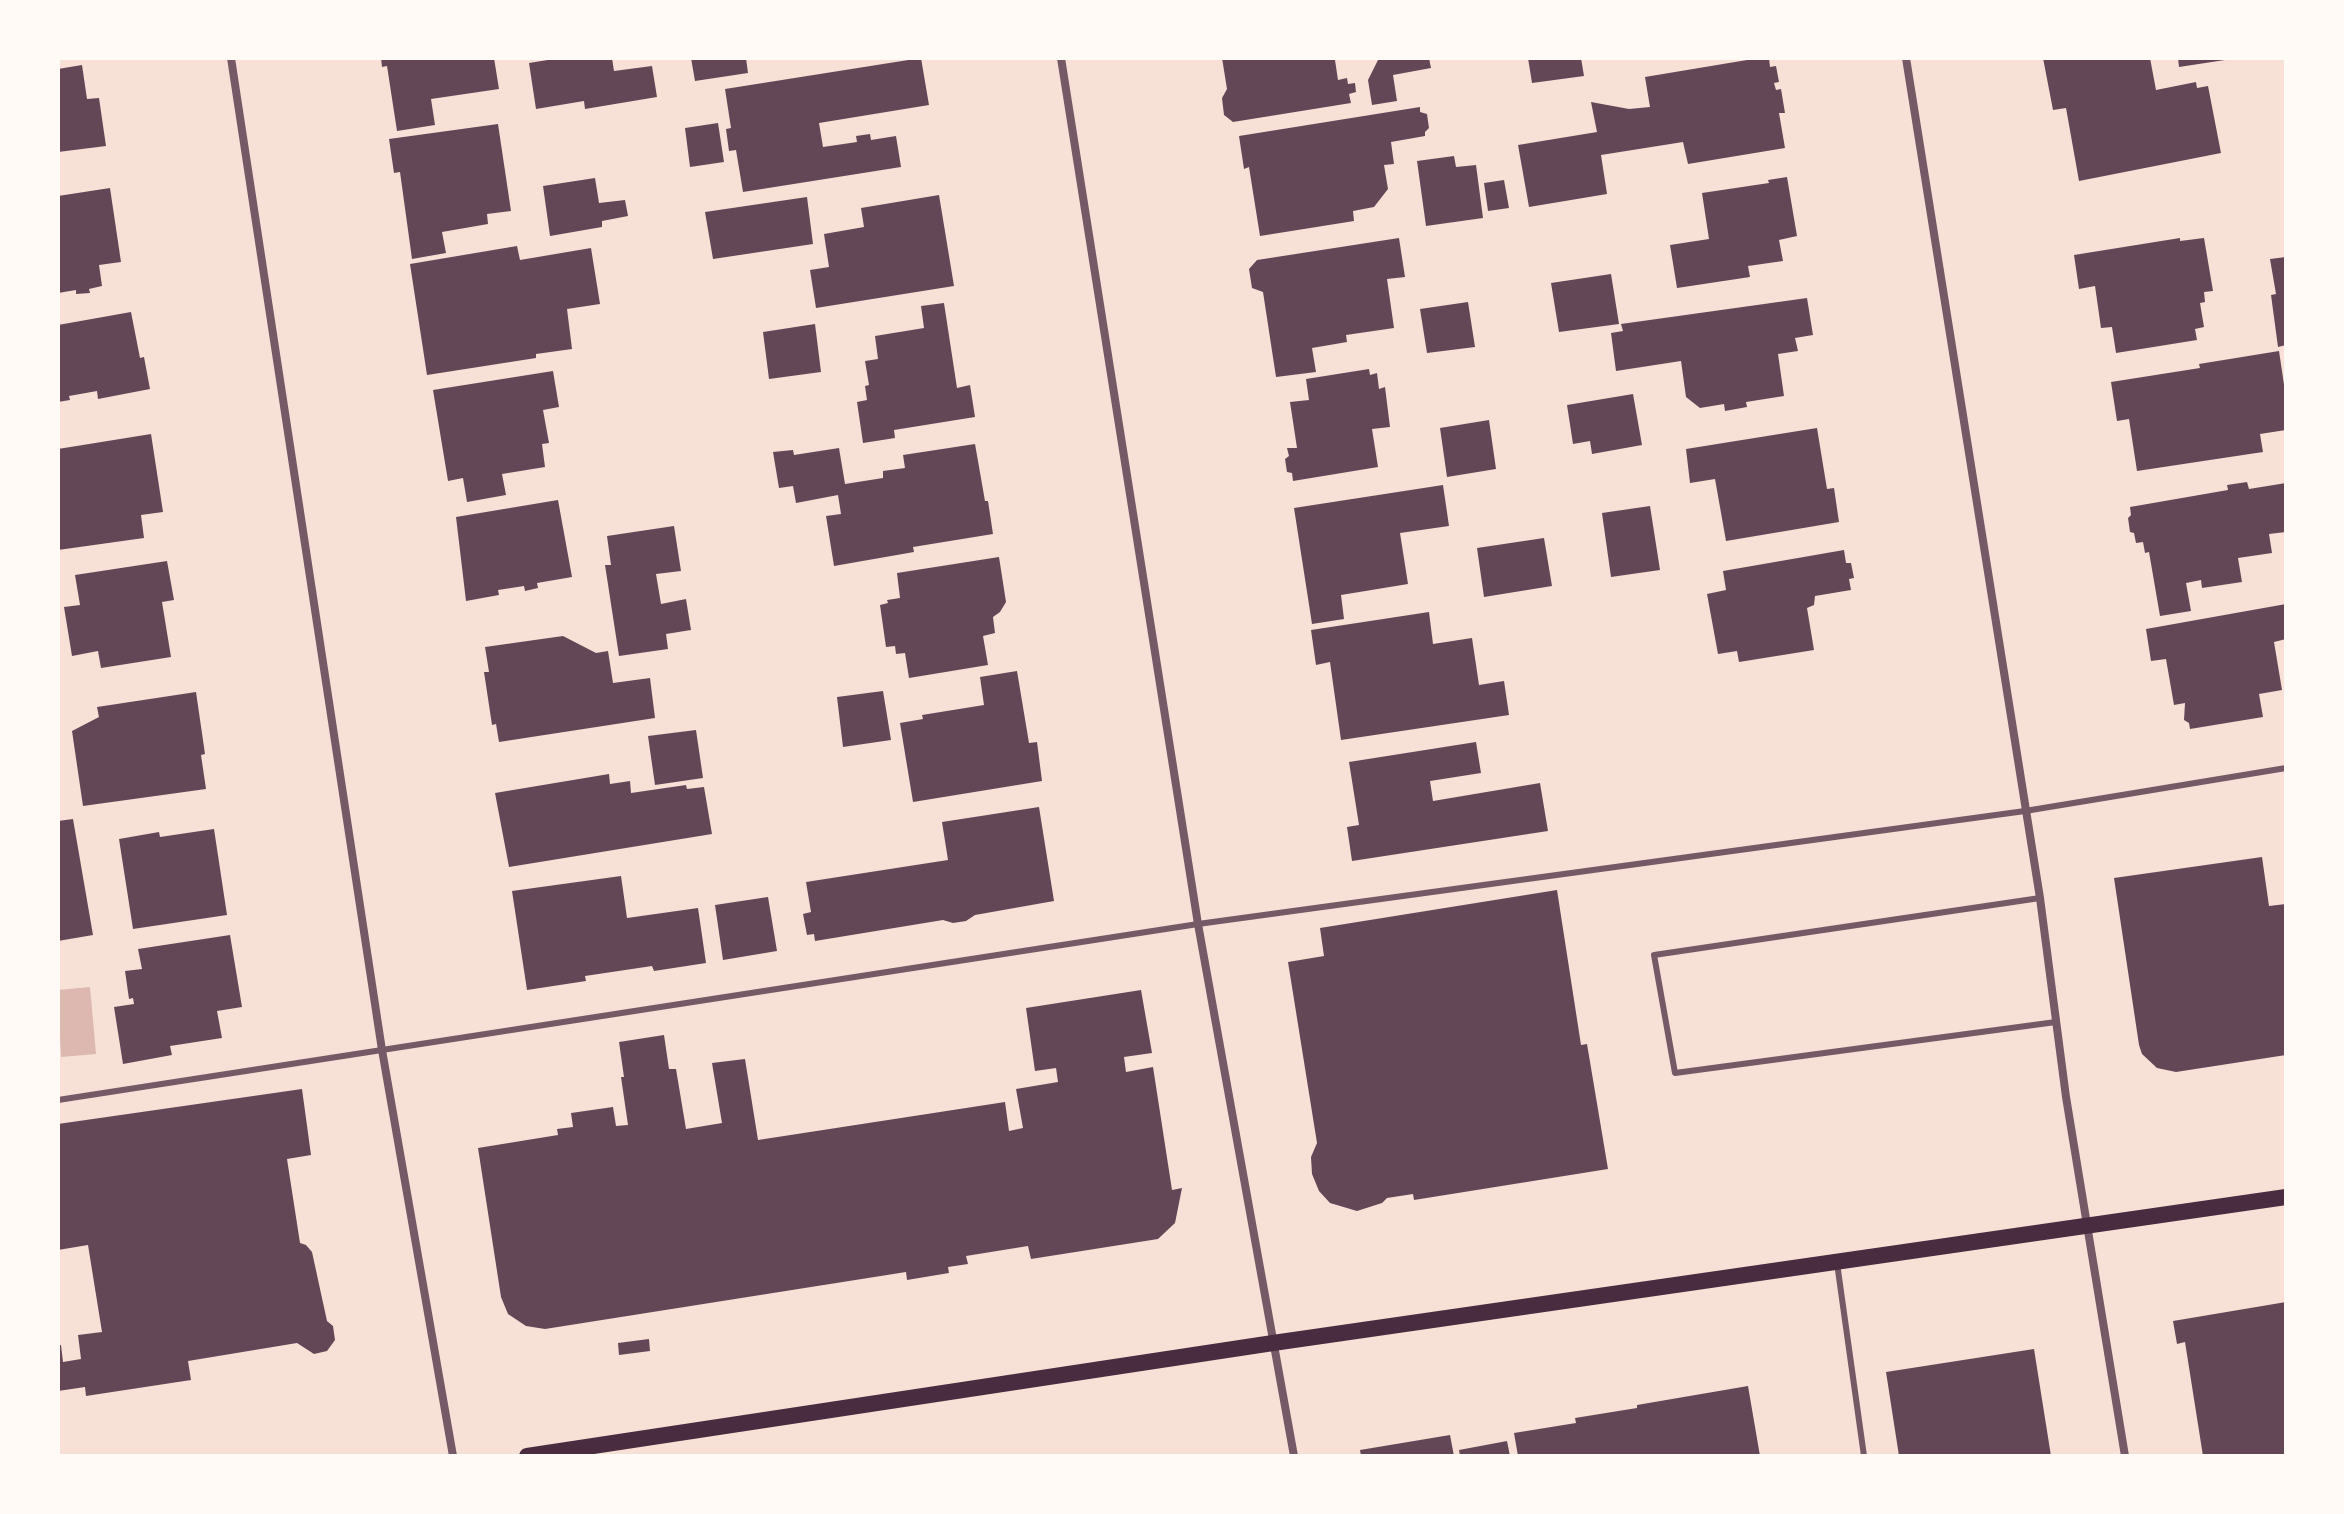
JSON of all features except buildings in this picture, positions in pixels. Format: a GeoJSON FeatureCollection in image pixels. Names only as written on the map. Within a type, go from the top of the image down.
{"type":"FeatureCollection","features":[{"type":"Feature","properties":{"kind":"main road"},"geometry":{"type":"LineString","coordinates":[[527,1456],[608,1450],[1273,1343],[2286,1197]]}},
{"type":"Feature","properties":{"kind":"street"},"geometry":{"type":"LineString","coordinates":[[231,58],[382,1050],[453,1456]]}},
{"type":"Feature","properties":{"kind":"street"},"geometry":{"type":"LineString","coordinates":[[1061,58],[1198,924],[1294,1456]]}},
{"type":"Feature","properties":{"kind":"street"},"geometry":{"type":"LineString","coordinates":[[1906,58],[2125,1456]]}},
{"type":"Feature","properties":{"kind":"lane"},"geometry":{"type":"LineString","coordinates":[[58,1100],[1198,924],[2025,811],[2286,768]]}},
{"type":"Feature","properties":{"kind":"lane"},"geometry":{"type":"LineString","coordinates":[[2040,898],[1654,955],[1675,1073],[2056,1022]]}},
{"type":"Feature","properties":{"kind":"lane"},"geometry":{"type":"LineString","coordinates":[[1837,1263],[1864,1456]]}},
{"type":"Feature","properties":{"kind":"shaded area"},"geometry":{"type":"Polygon","coordinates":[[[90,987],[96,1054],[61,1057],[58,990],[90,987]]]}}]}
